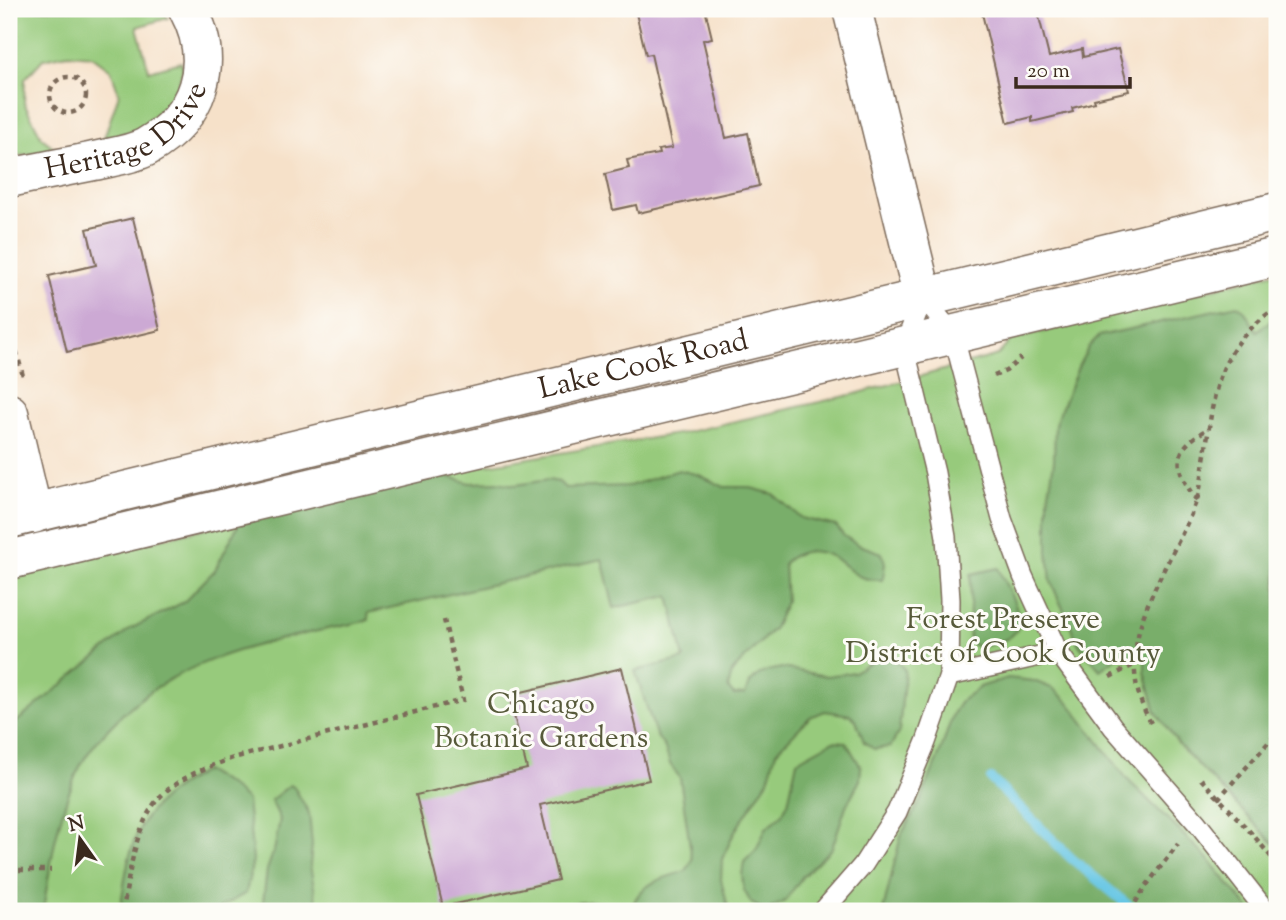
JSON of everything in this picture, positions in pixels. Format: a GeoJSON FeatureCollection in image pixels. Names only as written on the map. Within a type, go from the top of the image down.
{"type":"FeatureCollection","features":[{"type":"Feature","properties":{"kind":"main road","name":"Heritage Drive"},"geometry":{"type":"LineString","coordinates":[[9,178],[114,157],[145,148],[169,130],[187,112],[199,88],[202,61],[200,36],[188,9]]}},
{"type":"Feature","properties":{"kind":"main road"},"geometry":{"type":"LineString","coordinates":[[852,9],[923,298]]}},
{"type":"Feature","properties":{"kind":"main road","name":"Lake Cook Road"},"geometry":{"type":"LineString","coordinates":[[21,517],[1277,212]]}},
{"type":"Feature","properties":{"kind":"main road","name":"Lake Cook Road"},"geometry":{"type":"LineString","coordinates":[[9,560],[1277,257]]}},
{"type":"Feature","properties":{"kind":"main road"},"geometry":{"type":"LineString","coordinates":[[9,413],[21,517]]}},
{"type":"Feature","properties":{"kind":"lane"},"geometry":{"type":"LineString","coordinates":[[822,911],[863,865],[897,812],[949,676],[950,600],[946,537],[935,473],[904,346],[923,298],[953,334],[1002,519],[1023,576],[1058,652],[1112,727],[1197,823],[1266,911]]}},
{"type":"Feature","properties":{"kind":"lane"},"geometry":{"type":"LineString","coordinates":[[949,676],[1058,652]]}},
{"type":"Feature","properties":{"kind":"path"},"geometry":{"type":"LineString","coordinates":[[65,76],[77,78],[85,88],[86,101],[78,111],[60,111],[55,108],[50,98],[51,87],[65,76]]}},
{"type":"Feature","properties":{"kind":"path"},"geometry":{"type":"LineString","coordinates":[[1152,725],[1138,690],[1133,668],[1137,642],[1159,576],[1197,501],[1221,371],[1236,345],[1277,307]]}},
{"type":"Feature","properties":{"kind":"path"},"geometry":{"type":"LineString","coordinates":[[1197,501],[1183,482],[1179,463],[1187,442],[1209,428]]}},
{"type":"Feature","properties":{"kind":"path"},"geometry":{"type":"LineString","coordinates":[[123,911],[134,848],[143,825],[159,798],[181,781],[233,758],[463,700],[444,620]]}},
{"type":"Feature","properties":{"kind":"path"},"geometry":{"type":"LineString","coordinates":[[1220,798],[1277,733]]}},
{"type":"Feature","properties":{"kind":"path"},"geometry":{"type":"LineString","coordinates":[[1194,772],[1277,864]]}},
{"type":"Feature","properties":{"kind":"path"},"geometry":{"type":"LineString","coordinates":[[1130,911],[1181,841]]}},
{"type":"Feature","properties":{"kind":"path"},"geometry":{"type":"LineString","coordinates":[[9,870],[51,870]]}},
{"type":"Feature","properties":{"kind":"green space"},"geometry":{"type":"Polygon","coordinates":[[[9,9],[161,9],[168,18],[137,27],[149,71],[181,62],[183,68],[175,97],[138,130],[104,138],[119,94],[111,70],[92,56],[68,54],[43,59],[25,79],[24,103],[42,138],[56,149],[23,156],[9,154],[9,9]]]}},
{"type":"Feature","properties":{"kind":"green space","name":"Forest Preserve District of Cook County"},"geometry":{"type":"Polygon","coordinates":[[[1277,272],[1277,911],[9,911],[9,575],[436,473],[683,433],[855,394],[998,355],[1011,340],[1277,272]]]}},
{"type":"Feature","properties":{"kind":"green space"},"geometry":{"type":"Polygon","coordinates":[[[1237,305],[1244,310],[1257,331],[1277,316],[1277,847],[1180,746],[1156,712],[1145,672],[1145,659],[1123,654],[1100,670],[1079,645],[1051,582],[1048,552],[1048,499],[1054,461],[1055,424],[1089,346],[1099,336],[1237,305]]]}},
{"type":"Feature","properties":{"kind":"green space"},"geometry":{"type":"Polygon","coordinates":[[[679,470],[699,475],[724,487],[747,487],[773,494],[801,518],[836,526],[844,536],[859,545],[882,553],[885,563],[883,580],[861,577],[838,560],[814,551],[789,558],[784,563],[786,602],[774,628],[732,672],[728,688],[734,695],[745,694],[758,675],[782,668],[827,676],[854,672],[875,659],[895,659],[905,670],[899,732],[890,747],[874,749],[864,742],[856,720],[850,715],[825,711],[810,717],[776,752],[768,780],[735,831],[722,859],[721,880],[729,911],[547,911],[586,902],[625,910],[633,905],[641,891],[662,879],[686,871],[692,860],[680,778],[656,735],[635,671],[684,659],[669,596],[614,608],[602,559],[368,613],[369,620],[231,653],[198,665],[167,681],[138,700],[112,725],[80,766],[58,829],[43,911],[9,911],[9,728],[130,629],[184,602],[215,570],[241,519],[436,473],[470,483],[497,482],[515,485],[548,480],[559,482],[565,488],[629,486],[679,470]]]}},
{"type":"Feature","properties":{"kind":"green space"},"geometry":{"type":"Polygon","coordinates":[[[998,568],[1017,609],[1017,629],[1010,637],[997,643],[977,647],[969,638],[971,574],[998,568]]]}},
{"type":"Feature","properties":{"kind":"green space"},"geometry":{"type":"Polygon","coordinates":[[[1008,678],[1034,681],[1054,689],[1068,702],[1128,780],[1207,858],[1251,911],[883,911],[901,835],[921,800],[953,714],[962,700],[980,687],[1008,678]]]}},
{"type":"Feature","properties":{"kind":"green space"},"geometry":{"type":"Polygon","coordinates":[[[833,741],[846,742],[861,767],[860,780],[846,806],[832,848],[803,876],[785,901],[766,911],[751,903],[744,890],[744,862],[756,850],[766,828],[782,814],[788,803],[797,761],[833,741]]]}},
{"type":"Feature","properties":{"kind":"green space"},"geometry":{"type":"Polygon","coordinates":[[[204,771],[226,783],[247,800],[253,860],[246,893],[214,911],[120,911],[128,863],[140,827],[163,798],[204,771]]]}},
{"type":"Feature","properties":{"kind":"green space"},"geometry":{"type":"Polygon","coordinates":[[[290,785],[294,787],[309,813],[312,845],[310,865],[318,911],[269,911],[263,902],[267,870],[280,819],[271,800],[290,785]]]}},
{"type":"Feature","properties":{"kind":"building"},"geometry":{"type":"Polygon","coordinates":[[[635,9],[705,9],[712,38],[703,40],[726,138],[748,133],[759,186],[638,213],[636,205],[613,210],[605,174],[629,168],[627,160],[659,154],[658,150],[672,148],[651,54],[646,55],[635,9]]]}},
{"type":"Feature","properties":{"kind":"building"},"geometry":{"type":"Polygon","coordinates":[[[981,9],[1037,9],[1049,57],[1082,49],[1083,57],[1118,49],[1129,91],[1094,99],[1095,102],[1072,108],[1073,112],[1032,122],[1032,117],[1008,123],[981,9]]]}},
{"type":"Feature","properties":{"kind":"building"},"geometry":{"type":"Polygon","coordinates":[[[133,218],[160,330],[67,352],[49,276],[96,265],[87,229],[133,218]]]}},
{"type":"Feature","properties":{"kind":"building"},"geometry":{"type":"Polygon","coordinates":[[[622,668],[649,780],[540,805],[558,880],[443,907],[416,795],[527,769],[509,695],[622,668]]]}},
{"type":"Feature","properties":{"kind":"waterway"},"geometry":{"type":"LineString","coordinates":[[991,779],[1071,858],[1135,911]]}},
{"type":"Feature","properties":{"kind":"park label","name":"Chicago Botanic Gardens"},"geometry":{"type":"Point","coordinates":[541,722]}}]}
